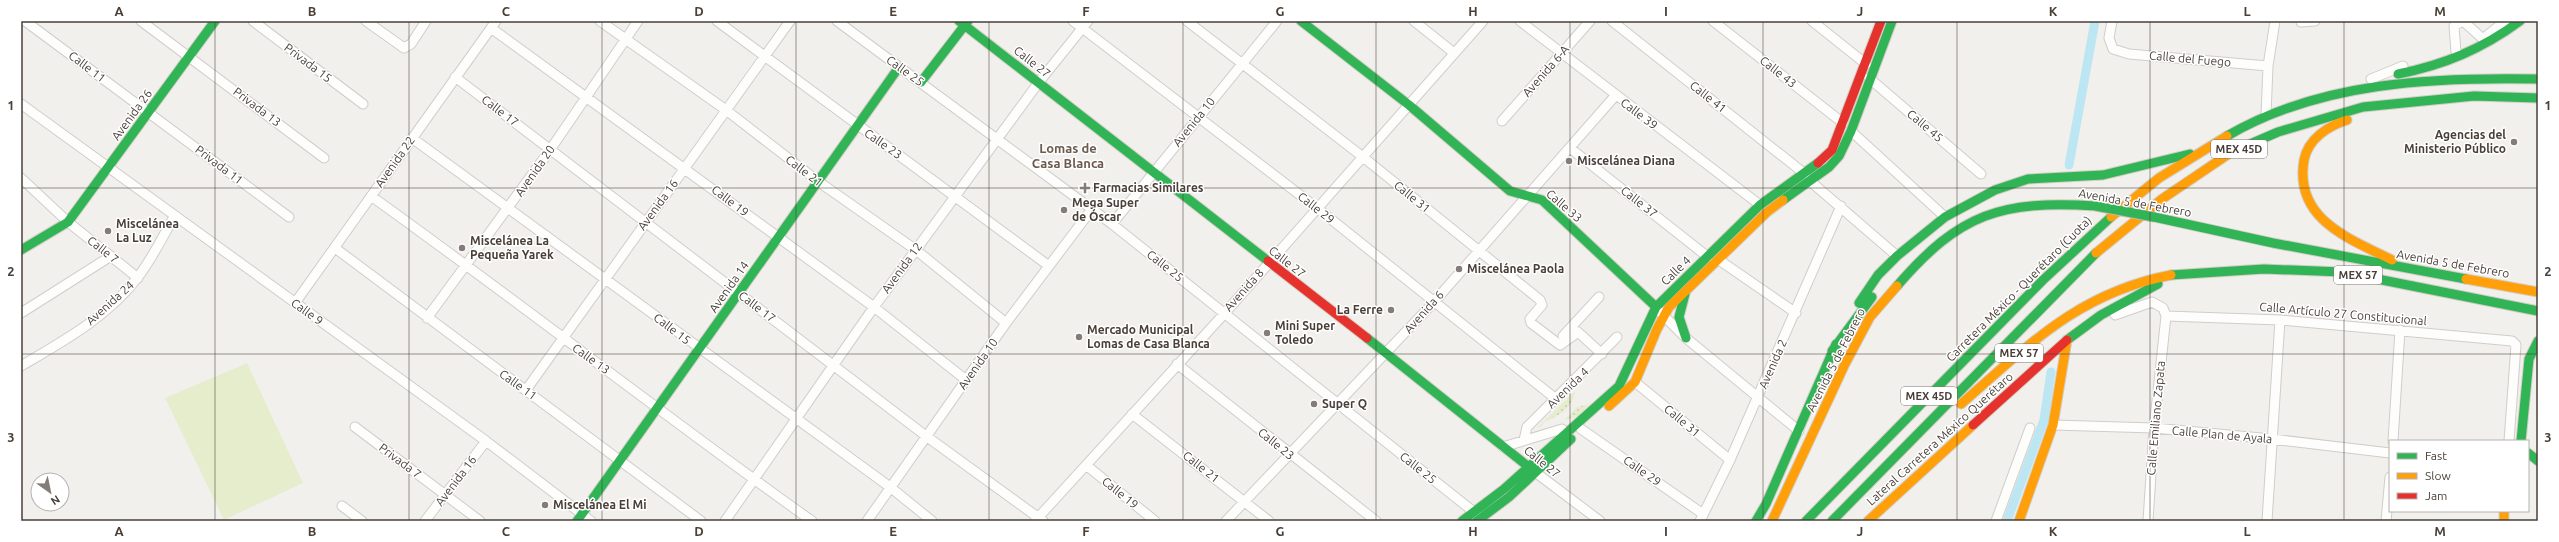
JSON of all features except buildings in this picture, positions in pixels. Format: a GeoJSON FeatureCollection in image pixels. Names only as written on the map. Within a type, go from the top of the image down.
{"type":"FeatureCollection","features":[{"type":"Feature","properties":{"kind":"main road","name":"Avenida 26"},"geometry":{"type":"LineString","coordinates":[[68,222],[216,21]]}},
{"type":"Feature","properties":{"kind":"main road","name":"Calle 33"},"geometry":{"type":"LineString","coordinates":[[1301,21],[1408,105],[1516,196],[1535,196],[1542,200],[1656,307]]}},
{"type":"Feature","properties":{"kind":"main road","name":"Calle 4"},"geometry":{"type":"LineString","coordinates":[[1532,470],[1635,382],[1663,315],[1767,212],[1807,177],[1832,150],[1866,64],[1881,21]]}},
{"type":"Feature","properties":{"kind":"main road","name":"Calle 4"},"geometry":{"type":"LineString","coordinates":[[1462,521],[1479,518],[1509,497],[1532,470],[1619,386],[1626,375],[1656,307],[1760,205],[1807,177],[1829,167],[1839,156],[1851,131],[1869,78],[1892,21]]}},
{"type":"Feature","properties":{"kind":"main road"},"geometry":{"type":"LineString","coordinates":[[2330,96],[2371,80],[2435,67],[2456,60],[2477,50],[2520,21]]}},
{"type":"Feature","properties":{"kind":"main road"},"geometry":{"type":"LineString","coordinates":[[921,82],[964,22]]}},
{"type":"Feature","properties":{"kind":"main road","name":"Calle 27"},"geometry":{"type":"LineString","coordinates":[[964,22],[1387,353],[1532,470]]}},
{"type":"Feature","properties":{"kind":"main road","name":"Avenida 14"},"geometry":{"type":"LineString","coordinates":[[579,518],[819,182],[899,67]]}},
{"type":"Feature","properties":{"kind":"main road","name":"Carretera México - Querétaro (Cuota)"},"geometry":{"type":"LineString","coordinates":[[1806,521],[2069,254],[2132,197],[2198,151],[2266,115],[2330,96],[2377,86],[2428,80],[2490,78],[2538,79]]}},
{"type":"Feature","properties":{"kind":"main road"},"geometry":{"type":"LineString","coordinates":[[2474,96],[2531,108]]}},
{"type":"Feature","properties":{"kind":"main road","name":"MEX 45D"},"geometry":{"type":"LineString","coordinates":[[1832,521],[1885,469],[2104,245],[2162,199],[2230,153],[2278,132],[2363,106],[2474,96],[2538,98]]}},
{"type":"Feature","properties":{"kind":"main road"},"geometry":{"type":"LineString","coordinates":[[2406,267],[2329,226],[2311,209],[2302,191],[2301,168],[2307,150],[2315,140],[2337,123],[2374,112],[2453,97]]}},
{"type":"Feature","properties":{"kind":"main road"},"geometry":{"type":"LineString","coordinates":[[1756,521],[1766,504],[1832,351],[1852,314],[1874,282],[1897,256],[1945,217],[1995,190],[2028,179],[2103,175],[2198,151]]}},
{"type":"Feature","properties":{"kind":"main road","name":"Avenida 5 de Febrero"},"geometry":{"type":"LineString","coordinates":[[1772,521],[1785,497],[1844,366],[1870,317],[1920,259],[1953,230],[1988,214],[2018,206],[2052,203],[2096,206],[2273,243],[2538,292]]}},
{"type":"Feature","properties":{"kind":"main road"},"geometry":{"type":"LineString","coordinates":[[21,250],[68,222]]}},
{"type":"Feature","properties":{"kind":"main road"},"geometry":{"type":"LineString","coordinates":[[1832,351],[1886,280],[1904,263],[1953,230]]}},
{"type":"Feature","properties":{"kind":"main road","name":"MEX 57"},"geometry":{"type":"LineString","coordinates":[[1885,469],[1925,439],[1988,379],[2050,328],[2087,303],[2139,281],[2175,274],[2264,269],[2342,272],[2538,311]]}},
{"type":"Feature","properties":{"kind":"main road"},"geometry":{"type":"LineString","coordinates":[[2019,521],[2053,425],[2067,340],[2101,315],[2175,274]]}},
{"type":"Feature","properties":{"kind":"main road"},"geometry":{"type":"LineString","coordinates":[[1685,293],[1679,317],[1686,338]]}},
{"type":"Feature","properties":{"kind":"main road","name":"Lateral Carretera México Querétaro"},"geometry":{"type":"LineString","coordinates":[[1868,521],[2067,340]]}},
{"type":"Feature","properties":{"kind":"main road"},"geometry":{"type":"LineString","coordinates":[[2520,440],[2529,359],[2538,341]]}},
{"type":"Feature","properties":{"kind":"main road"},"geometry":{"type":"LineString","coordinates":[[2529,454],[2538,461]]}},
{"type":"Feature","properties":{"kind":"main road"},"geometry":{"type":"LineString","coordinates":[[1875,514],[1883,521]]}},
{"type":"Feature","properties":{"kind":"street","name":"Calle 11"},"geometry":{"type":"LineString","coordinates":[[25,21],[149,113]]}},
{"type":"Feature","properties":{"kind":"street"},"geometry":{"type":"LineString","coordinates":[[141,21],[189,57]]}},
{"type":"Feature","properties":{"kind":"street","name":"Privada 15"},"geometry":{"type":"LineString","coordinates":[[253,21],[363,104]]}},
{"type":"Feature","properties":{"kind":"street"},"geometry":{"type":"LineString","coordinates":[[366,21],[397,45],[404,48],[411,44],[426,21]]}},
{"type":"Feature","properties":{"kind":"street","name":"Calle 21"},"geometry":{"type":"LineString","coordinates":[[600,21],[726,110],[819,182],[916,250],[1006,323]]}},
{"type":"Feature","properties":{"kind":"street","name":"Avenida 20"},"geometry":{"type":"LineString","coordinates":[[427,318],[550,150],[638,21]]}},
{"type":"Feature","properties":{"kind":"street","name":"Calle 23"},"geometry":{"type":"LineString","coordinates":[[717,21],[1049,266]]}},
{"type":"Feature","properties":{"kind":"street","name":"Avenida 16"},"geometry":{"type":"LineString","coordinates":[[526,390],[790,21]]}},
{"type":"Feature","properties":{"kind":"street","name":"Calle 25"},"geometry":{"type":"LineString","coordinates":[[837,21],[1112,224],[1479,518]]}},
{"type":"Feature","properties":{"kind":"street","name":"Calle 29"},"geometry":{"type":"LineString","coordinates":[[1073,21],[1085,25],[1197,118],[1317,208],[1556,399]]}},
{"type":"Feature","properties":{"kind":"street","name":"Calle 31"},"geometry":{"type":"LineString","coordinates":[[1187,21],[1363,157],[1542,301],[1542,305],[1530,321],[1557,343]]}},
{"type":"Feature","properties":{"kind":"street","name":"Avenida 10"},"geometry":{"type":"LineString","coordinates":[[1112,224],[1277,21]]}},
{"type":"Feature","properties":{"kind":"street"},"geometry":{"type":"LineString","coordinates":[[1414,21],[1454,53]]}},
{"type":"Feature","properties":{"kind":"street","name":"Avenida 8"},"geometry":{"type":"LineString","coordinates":[[1039,520],[1132,414],[1224,314],[1483,21]]}},
{"type":"Feature","properties":{"kind":"street","name":"Calle 39"},"geometry":{"type":"LineString","coordinates":[[1520,21],[1615,96],[1760,205]]}},
{"type":"Feature","properties":{"kind":"street","name":"Avenida 6-A"},"geometry":{"type":"LineString","coordinates":[[1502,122],[1590,21]]}},
{"type":"Feature","properties":{"kind":"street","name":"Calle 41"},"geometry":{"type":"LineString","coordinates":[[1612,21],[1807,177],[1897,256]]}},
{"type":"Feature","properties":{"kind":"street","name":"Calle 43"},"geometry":{"type":"LineString","coordinates":[[1713,21],[1843,123]]}},
{"type":"Feature","properties":{"kind":"street"},"geometry":{"type":"LineString","coordinates":[[1812,21],[1866,64]]}},
{"type":"Feature","properties":{"kind":"street","name":"Calle del Fuego"},"geometry":{"type":"LineString","coordinates":[[2112,21],[2109,38],[2113,49],[2129,54],[2268,66]]}},
{"type":"Feature","properties":{"kind":"street"},"geometry":{"type":"LineString","coordinates":[[2266,115],[2268,66],[2275,21]]}},
{"type":"Feature","properties":{"kind":"street"},"geometry":{"type":"LineString","coordinates":[[2301,22],[2315,21]]}},
{"type":"Feature","properties":{"kind":"street"},"geometry":{"type":"LineString","coordinates":[[2456,52],[2453,23],[2463,21],[2483,39]]}},
{"type":"Feature","properties":{"kind":"street"},"geometry":{"type":"LineString","coordinates":[[2371,80],[2397,67],[2456,52],[2483,39],[2505,21]]}},
{"type":"Feature","properties":{"kind":"street","name":"Avenida 22"},"geometry":{"type":"LineString","coordinates":[[295,303],[494,24]]}},
{"type":"Feature","properties":{"kind":"street","name":"Calle 19"},"geometry":{"type":"LineString","coordinates":[[494,24],[585,97],[685,167],[874,307],[966,380]]}},
{"type":"Feature","properties":{"kind":"street","name":"Avenida 12"},"geometry":{"type":"LineString","coordinates":[[725,521],[874,307],[1039,82],[1085,25]]}},
{"type":"Feature","properties":{"kind":"street","name":"Privada 13"},"geometry":{"type":"LineString","coordinates":[[189,57],[324,158]]}},
{"type":"Feature","properties":{"kind":"street","name":"Calle 17"},"geometry":{"type":"LineString","coordinates":[[455,77],[646,221],[739,294],[926,436],[1039,520]]}},
{"type":"Feature","properties":{"kind":"street","name":"Calle 45"},"geometry":{"type":"LineString","coordinates":[[1869,78],[1981,174]]}},
{"type":"Feature","properties":{"kind":"street","name":"Avenida 6"},"geometry":{"type":"LineString","coordinates":[[1226,521],[1339,405],[1434,302],[1615,96]]}},
{"type":"Feature","properties":{"kind":"street","name":"Calle 9"},"geometry":{"type":"LineString","coordinates":[[21,104],[174,217],[486,441],[579,518],[591,521]]}},
{"type":"Feature","properties":{"kind":"street","name":"Privada 11"},"geometry":{"type":"LineString","coordinates":[[149,113],[289,217]]}},
{"type":"Feature","properties":{"kind":"street"},"geometry":{"type":"LineString","coordinates":[[1851,131],[1945,217]]}},
{"type":"Feature","properties":{"kind":"street","name":"Calle 15"},"geometry":{"type":"LineString","coordinates":[[412,138],[509,207],[796,420],[890,487],[932,521]]}},
{"type":"Feature","properties":{"kind":"street","name":"Calle 37"},"geometry":{"type":"LineString","coordinates":[[1570,148],[1708,257]]}},
{"type":"Feature","properties":{"kind":"street","name":"Calle 7"},"geometry":{"type":"LineString","coordinates":[[21,178],[68,222],[138,278]]}},
{"type":"Feature","properties":{"kind":"street","name":"Calle 13"},"geometry":{"type":"LineString","coordinates":[[371,196],[467,265],[562,339],[812,521]]}},
{"type":"Feature","properties":{"kind":"street","name":"Avenida 2"},"geometry":{"type":"LineString","coordinates":[[1701,518],[1730,460],[1758,398],[1841,206]]}},
{"type":"Feature","properties":{"kind":"street","name":"Avenida 10"},"geometry":{"type":"LineString","coordinates":[[867,521],[1006,323],[1092,209]]}},
{"type":"Feature","properties":{"kind":"street","name":"Avenida 24"},"geometry":{"type":"LineString","coordinates":[[21,366],[86,325],[112,304],[138,278],[174,217]]}},
{"type":"Feature","properties":{"kind":"street","name":"Calle 11"},"geometry":{"type":"LineString","coordinates":[[335,248],[701,521]]}},
{"type":"Feature","properties":{"kind":"street"},"geometry":{"type":"LineString","coordinates":[[21,313],[110,256]]}},
{"type":"Feature","properties":{"kind":"street"},"geometry":{"type":"LineString","coordinates":[[1719,260],[1796,313]]}},
{"type":"Feature","properties":{"kind":"street"},"geometry":{"type":"LineString","coordinates":[[1599,297],[1557,343],[1562,345],[1578,332],[1602,354]]}},
{"type":"Feature","properties":{"kind":"street","name":"Lateral Carretera México Querétaro"},"geometry":{"type":"LineString","coordinates":[[2067,340],[2104,320],[2148,302],[2159,305],[2166,316]]}},
{"type":"Feature","properties":{"kind":"street","name":"Calle 33"},"geometry":{"type":"LineString","coordinates":[[1656,307],[1686,338],[1799,430]]}},
{"type":"Feature","properties":{"kind":"street","name":"Calle Artículo 27 Constitucional"},"geometry":{"type":"LineString","coordinates":[[2166,316],[2280,320],[2512,341],[2516,346],[2509,440]]}},
{"type":"Feature","properties":{"kind":"street","name":"Calle Emiliano Zapata"},"geometry":{"type":"LineString","coordinates":[[2148,521],[2154,428],[2166,316]]}},
{"type":"Feature","properties":{"kind":"street"},"geometry":{"type":"LineString","coordinates":[[2267,521],[2280,320]]}},
{"type":"Feature","properties":{"kind":"street"},"geometry":{"type":"LineString","coordinates":[[2393,440],[2400,330]]}},
{"type":"Feature","properties":{"kind":"street","name":"Avenida 4"},"geometry":{"type":"LineString","coordinates":[[1524,440],[1527,427],[1602,354],[1617,337]]}},
{"type":"Feature","properties":{"kind":"street","name":"Calle 23"},"geometry":{"type":"LineString","coordinates":[[1178,364],[1290,455],[1376,521]]}},
{"type":"Feature","properties":{"kind":"street","name":"Calle 31"},"geometry":{"type":"LineString","coordinates":[[1635,382],[1730,460]]}},
{"type":"Feature","properties":{"kind":"street","name":"Calle 21"},"geometry":{"type":"LineString","coordinates":[[1132,414],[1269,521]]}},
{"type":"Feature","properties":{"kind":"street","name":"Calle Plan de Ayala"},"geometry":{"type":"LineString","coordinates":[[2053,425],[2154,428],[2272,439],[2389,454]]}},
{"type":"Feature","properties":{"kind":"street","name":"Privada 7"},"geometry":{"type":"LineString","coordinates":[[355,427],[445,495]]}},
{"type":"Feature","properties":{"kind":"street"},"geometry":{"type":"LineString","coordinates":[[1996,521],[2030,428]]}},
{"type":"Feature","properties":{"kind":"street"},"geometry":{"type":"LineString","coordinates":[[1503,447],[1562,429]]}},
{"type":"Feature","properties":{"kind":"street","name":"Calle 29"},"geometry":{"type":"LineString","coordinates":[[1581,429],[1701,518]]}},
{"type":"Feature","properties":{"kind":"street","name":"Avenida 16"},"geometry":{"type":"LineString","coordinates":[[425,521],[486,441]]}},
{"type":"Feature","properties":{"kind":"street","name":"Calle 19"},"geometry":{"type":"LineString","coordinates":[[1086,466],[1155,521]]}},
{"type":"Feature","properties":{"kind":"street","name":"Calle 27"},"geometry":{"type":"LineString","coordinates":[[1532,470],[1600,521]]}},
{"type":"Feature","properties":{"kind":"street"},"geometry":{"type":"LineString","coordinates":[[2386,521],[2389,488]]}},
{"type":"Feature","properties":{"kind":"street"},"geometry":{"type":"LineString","coordinates":[[445,495],[480,521]]}},
{"type":"Feature","properties":{"kind":"street"},"geometry":{"type":"LineString","coordinates":[[342,506],[362,521]]}},
{"type":"Feature","properties":{"kind":"green space"},"geometry":{"type":"Polygon","coordinates":[[[247,363],[303,483],[224,520],[165,398],[247,363]]]}},
{"type":"Feature","properties":{"kind":"green space"},"geometry":{"type":"Polygon","coordinates":[[[1575,391],[1571,402],[1564,411],[1544,422],[1542,426],[1537,428],[1575,391]]]}},
{"type":"Feature","properties":{"kind":"green space"},"geometry":{"type":"Polygon","coordinates":[[[1589,404],[1578,416],[1564,420],[1577,407],[1589,404]]]}},
{"type":"Feature","properties":{"kind":"waterway"},"geometry":{"type":"LineString","coordinates":[[2069,165],[2095,21]]}},
{"type":"Feature","properties":{"kind":"waterway"},"geometry":{"type":"LineString","coordinates":[[2007,521],[2044,420],[2051,372]]}},
{"type":"Feature","properties":{"kind":"traffic: fast"},"geometry":{"type":"LineString","coordinates":[[21,250],[68,222],[215,21]]}},
{"type":"Feature","properties":{"kind":"traffic: fast"},"geometry":{"type":"LineString","coordinates":[[959,21],[1268,261]]}},
{"type":"Feature","properties":{"kind":"traffic: fast"},"geometry":{"type":"LineString","coordinates":[[921,82],[968,21]]}},
{"type":"Feature","properties":{"kind":"traffic: fast"},"geometry":{"type":"LineString","coordinates":[[1301,21],[1409,105],[1510,191],[1542,200],[1656,307]]}},
{"type":"Feature","properties":{"kind":"traffic: fast"},"geometry":{"type":"LineString","coordinates":[[1783,200],[1829,167],[1839,156],[1851,131],[1892,21]]}},
{"type":"Feature","properties":{"kind":"traffic: fast"},"geometry":{"type":"LineString","coordinates":[[2398,74],[2431,66],[2462,55],[2491,40],[2520,21]]}},
{"type":"Feature","properties":{"kind":"traffic: fast"},"geometry":{"type":"LineString","coordinates":[[577,521],[899,67]]}},
{"type":"Feature","properties":{"kind":"traffic: fast"},"geometry":{"type":"LineString","coordinates":[[2227,136],[2262,118],[2300,104],[2378,86],[2458,79],[2538,79]]}},
{"type":"Feature","properties":{"kind":"traffic: fast"},"geometry":{"type":"LineString","coordinates":[[2241,148],[2278,132],[2363,107],[2474,96],[2538,98]]}},
{"type":"Feature","properties":{"kind":"traffic: fast"},"geometry":{"type":"LineString","coordinates":[[1859,303],[1878,275],[1897,256],[1945,217],[1995,190],[2028,179],[2103,175],[2190,154]]}},
{"type":"Feature","properties":{"kind":"traffic: fast"},"geometry":{"type":"LineString","coordinates":[[1462,521],[1504,489],[1619,386],[1656,307],[1760,205],[1818,163]]}},
{"type":"Feature","properties":{"kind":"traffic: fast"},"geometry":{"type":"LineString","coordinates":[[1897,286],[1920,261],[1941,242],[1963,227],[1984,216],[2008,209],[2034,206],[2096,206]]}},
{"type":"Feature","properties":{"kind":"traffic: fast"},"geometry":{"type":"LineString","coordinates":[[2096,206],[2154,217]]}},
{"type":"Feature","properties":{"kind":"traffic: fast"},"geometry":{"type":"LineString","coordinates":[[1806,521],[2043,280],[2111,217]]}},
{"type":"Feature","properties":{"kind":"traffic: fast"},"geometry":{"type":"LineString","coordinates":[[2154,217],[2273,243],[2466,279]]}},
{"type":"Feature","properties":{"kind":"traffic: fast"},"geometry":{"type":"LineString","coordinates":[[1832,521],[2096,253]]}},
{"type":"Feature","properties":{"kind":"traffic: fast"},"geometry":{"type":"LineString","coordinates":[[2171,275],[2264,269],[2342,272],[2538,311]]}},
{"type":"Feature","properties":{"kind":"traffic: fast"},"geometry":{"type":"LineString","coordinates":[[2067,340],[2101,315],[2158,284]]}},
{"type":"Feature","properties":{"kind":"traffic: fast"},"geometry":{"type":"LineString","coordinates":[[1685,294],[1679,317],[1686,338]]}},
{"type":"Feature","properties":{"kind":"traffic: fast"},"geometry":{"type":"LineString","coordinates":[[1832,351],[1872,297]]}},
{"type":"Feature","properties":{"kind":"traffic: fast"},"geometry":{"type":"LineString","coordinates":[[1367,338],[1535,472]]}},
{"type":"Feature","properties":{"kind":"traffic: fast"},"geometry":{"type":"LineString","coordinates":[[2521,440],[2529,359],[2538,341]]}},
{"type":"Feature","properties":{"kind":"traffic: fast"},"geometry":{"type":"LineString","coordinates":[[1756,521],[1766,504],[1836,344]]}},
{"type":"Feature","properties":{"kind":"traffic: fast"},"geometry":{"type":"LineString","coordinates":[[1477,521],[1509,497],[1571,439]]}},
{"type":"Feature","properties":{"kind":"traffic: fast"},"geometry":{"type":"LineString","coordinates":[[2529,454],[2538,461]]}},
{"type":"Feature","properties":{"kind":"traffic: slow"},"geometry":{"type":"LineString","coordinates":[[2347,120],[2320,134],[2306,152],[2303,180],[2307,197],[2316,212],[2328,224],[2342,234],[2392,260]]}},
{"type":"Feature","properties":{"kind":"traffic: slow"},"geometry":{"type":"LineString","coordinates":[[2111,217],[2159,178],[2227,136]]}},
{"type":"Feature","properties":{"kind":"traffic: slow"},"geometry":{"type":"LineString","coordinates":[[2096,253],[2162,199],[2230,153],[2241,148]]}},
{"type":"Feature","properties":{"kind":"traffic: slow"},"geometry":{"type":"LineString","coordinates":[[1609,406],[1635,382],[1657,329],[1669,307],[1767,212],[1783,200]]}},
{"type":"Feature","properties":{"kind":"traffic: slow"},"geometry":{"type":"LineString","coordinates":[[1961,404],[2009,361],[2057,324],[2082,308],[2109,294],[2138,283],[2171,275]]}},
{"type":"Feature","properties":{"kind":"traffic: slow"},"geometry":{"type":"LineString","coordinates":[[2466,279],[2538,292]]}},
{"type":"Feature","properties":{"kind":"traffic: slow"},"geometry":{"type":"LineString","coordinates":[[1772,521],[1844,366],[1870,317],[1897,286]]}},
{"type":"Feature","properties":{"kind":"traffic: slow"},"geometry":{"type":"LineString","coordinates":[[2019,521],[2053,425],[2067,340]]}},
{"type":"Feature","properties":{"kind":"traffic: slow"},"geometry":{"type":"LineString","coordinates":[[1868,521],[1973,425]]}},
{"type":"Feature","properties":{"kind":"traffic: slow"},"geometry":{"type":"LineString","coordinates":[[2504,512],[2504,521]]}},
{"type":"Feature","properties":{"kind":"traffic: jam"},"geometry":{"type":"LineString","coordinates":[[1818,163],[1832,150],[1881,21]]}},
{"type":"Feature","properties":{"kind":"traffic: jam"},"geometry":{"type":"LineString","coordinates":[[1268,261],[1367,338]]}},
{"type":"Feature","properties":{"kind":"traffic: jam"},"geometry":{"type":"LineString","coordinates":[[1973,425],[2067,340]]}},
{"type":"Feature","properties":{"kind":"place","name":"Agencias del Ministerio Público"},"geometry":{"type":"Point","coordinates":[2514,142]}},
{"type":"Feature","properties":{"kind":"place","name":"Miscelánea Diana"},"geometry":{"type":"Point","coordinates":[1569,161]}},
{"type":"Feature","properties":{"kind":"place","name":"Farmacias Similares"},"geometry":{"type":"Point","coordinates":[1085,188]}},
{"type":"Feature","properties":{"kind":"place","name":"Mega Super de Óscar"},"geometry":{"type":"Point","coordinates":[1064,210]}},
{"type":"Feature","properties":{"kind":"place","name":"Miscelánea La Luz"},"geometry":{"type":"Point","coordinates":[108,231]}},
{"type":"Feature","properties":{"kind":"place","name":"Miscelánea La Pequeña Yarek"},"geometry":{"type":"Point","coordinates":[462,248]}},
{"type":"Feature","properties":{"kind":"place","name":"Miscelánea Paola"},"geometry":{"type":"Point","coordinates":[1459,269]}},
{"type":"Feature","properties":{"kind":"place","name":"La Ferre"},"geometry":{"type":"Point","coordinates":[1391,310]}},
{"type":"Feature","properties":{"kind":"place","name":"Mini Super Toledo"},"geometry":{"type":"Point","coordinates":[1267,333]}},
{"type":"Feature","properties":{"kind":"place","name":"Mercado Municipal Lomas de Casa Blanca"},"geometry":{"type":"Point","coordinates":[1079,337]}},
{"type":"Feature","properties":{"kind":"place","name":"Super Q"},"geometry":{"type":"Point","coordinates":[1314,404]}},
{"type":"Feature","properties":{"kind":"place","name":"Miscelánea El Mi"},"geometry":{"type":"Point","coordinates":[545,505]}},
{"type":"Feature","properties":{"kind":"district","name":"Lomas de Casa Blanca"},"geometry":{"type":"Point","coordinates":[1068,156]}}]}
